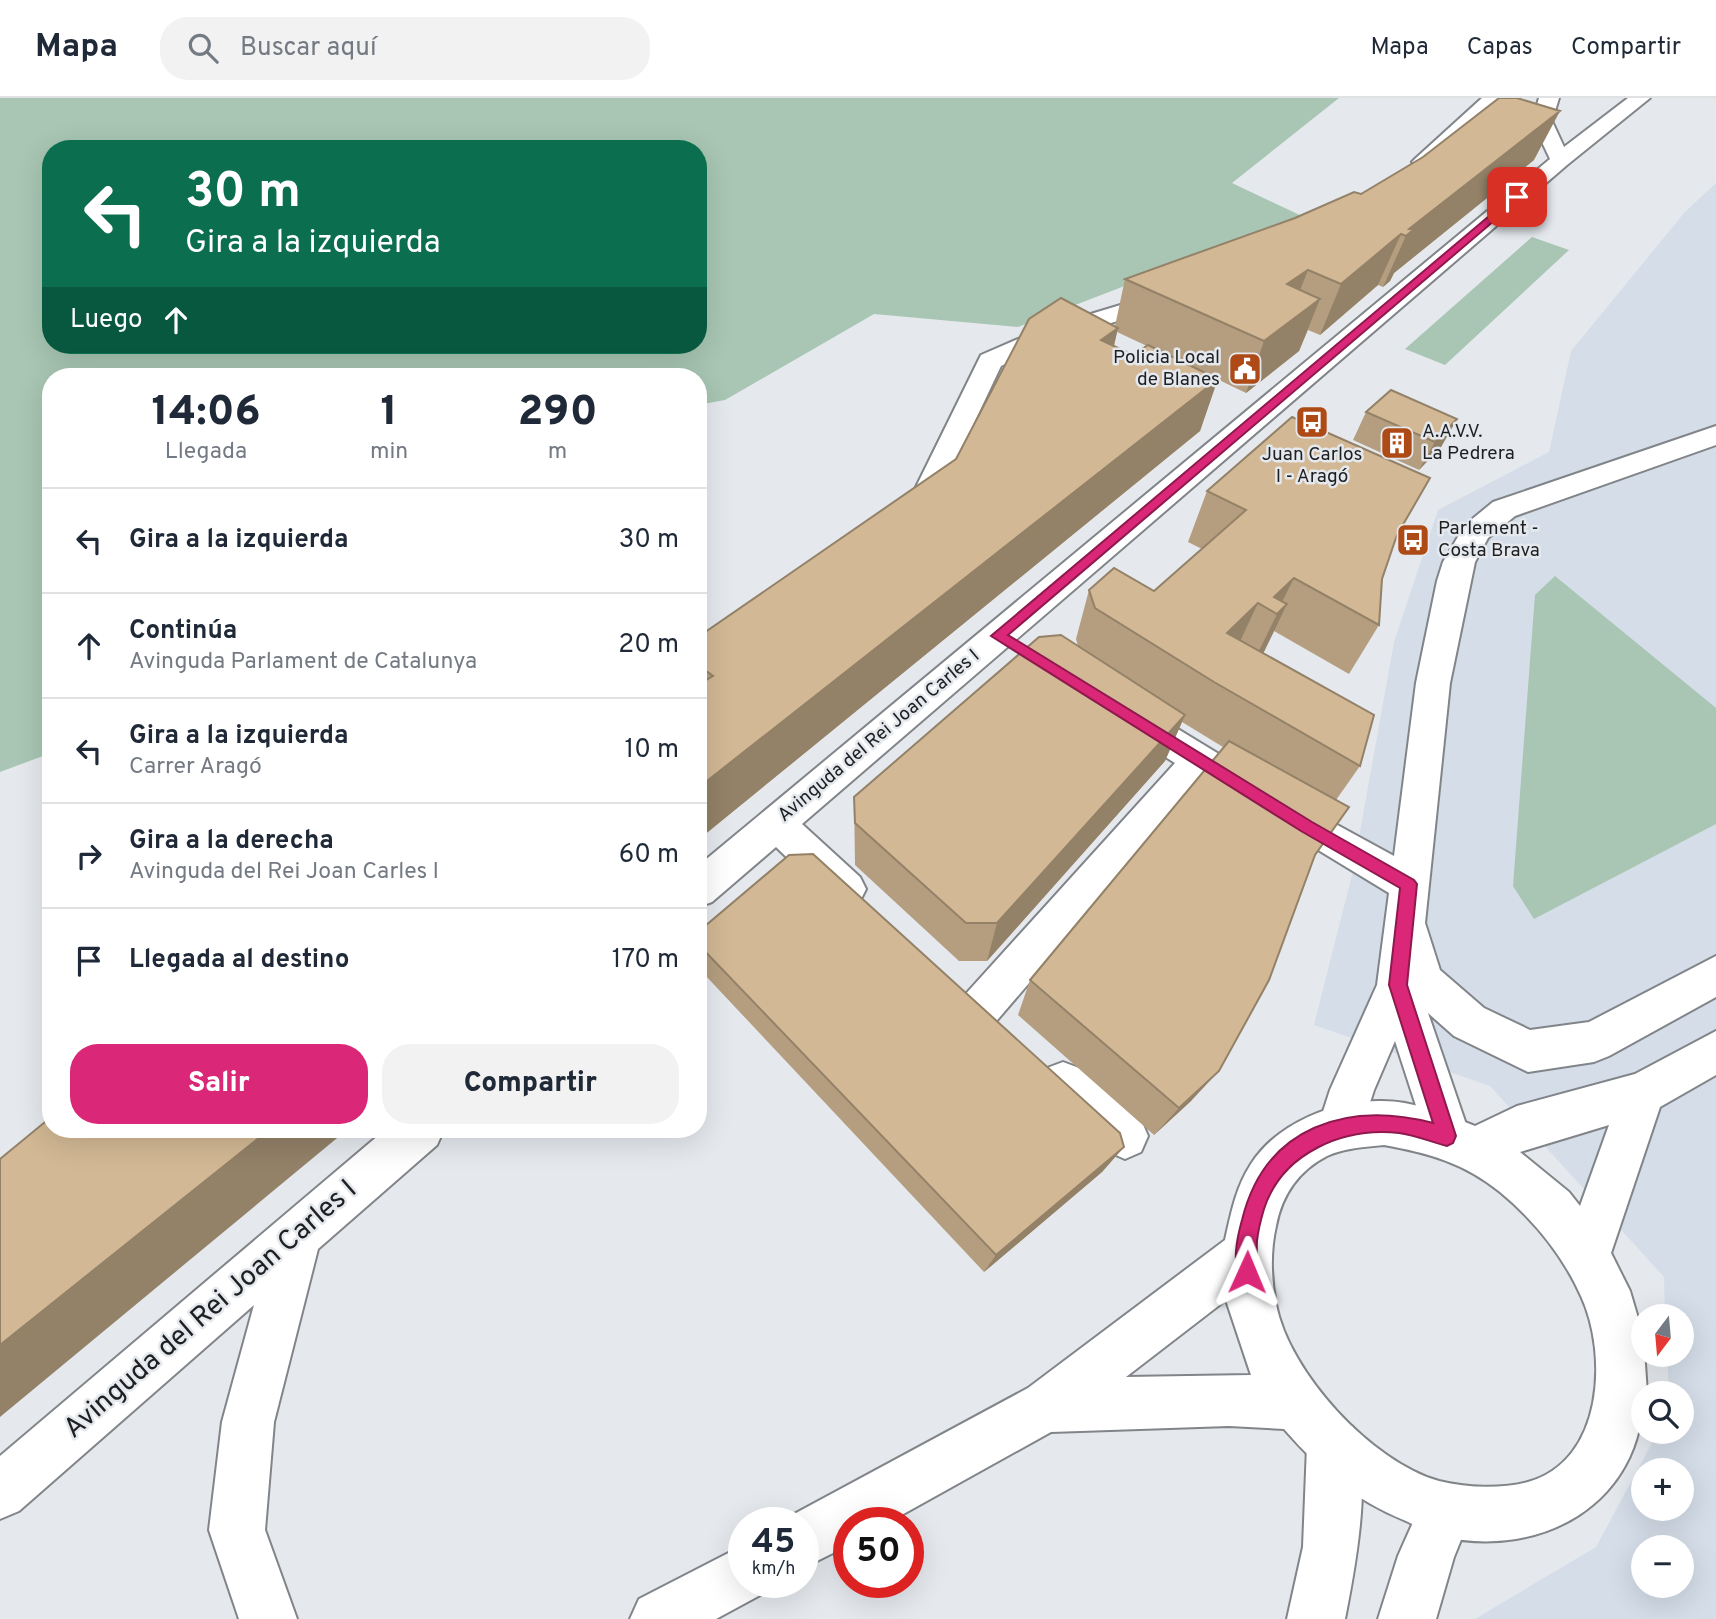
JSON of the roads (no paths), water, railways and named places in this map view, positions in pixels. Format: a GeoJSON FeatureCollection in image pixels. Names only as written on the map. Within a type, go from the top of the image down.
{"type":"FeatureCollection","features":[{"type":"Feature","properties":{"kind":"street"},"geometry":{"type":"LineString","coordinates":[[1403,180],[1494,98]]}},
{"type":"Feature","properties":{"kind":"street"},"geometry":{"type":"LineString","coordinates":[[1549,98],[1542,121],[1560,161]]}},
{"type":"Feature","properties":{"kind":"street","name":"Avinguda del Rei Joan Carles I"},"geometry":{"type":"LineString","coordinates":[[707,882],[776,823],[1010,643],[1229,424],[1640,98]]}},
{"type":"Feature","properties":{"kind":"street"},"geometry":{"type":"LineString","coordinates":[[884,527],[927,494],[990,361],[1050,334],[1195,289]]}},
{"type":"Feature","properties":{"kind":"street"},"geometry":{"type":"LineString","coordinates":[[1341,1127],[1352,1090],[1398,985],[1433,683],[1459,562],[1476,532],[1504,509],[1716,435]]}},
{"type":"Feature","properties":{"kind":"street"},"geometry":{"type":"LineString","coordinates":[[1104,701],[1306,826],[1407,900],[1422,981],[1469,1022],[1528,1051],[1594,1042],[1716,975]]}},
{"type":"Feature","properties":{"kind":"street"},"geometry":{"type":"LineString","coordinates":[[1125,1136],[992,1022],[1199,760]]}},
{"type":"Feature","properties":{"kind":"street"},"geometry":{"type":"LineString","coordinates":[[776,823],[877,917]]}},
{"type":"Feature","properties":{"kind":"street"},"geometry":{"type":"LineString","coordinates":[[1398,985],[1461,1143]]}},
{"type":"Feature","properties":{"kind":"street"},"geometry":{"type":"LineString","coordinates":[[1461,1143],[1643,1093],[1716,1052]]}},
{"type":"Feature","properties":{"kind":"street"},"geometry":{"type":"LineString","coordinates":[[1586,1256],[1643,1093]]}},
{"type":"Feature","properties":{"kind":"street"},"geometry":{"type":"LineString","coordinates":[[1399,1124],[1461,1143],[1529,1187],[1560,1219],[1586,1256],[1608,1301],[1623,1372],[1618,1417],[1603,1456],[1575,1486],[1558,1499],[1538,1507],[1495,1515],[1471,1515],[1446,1510],[1407,1496],[1334,1446],[1284,1386],[1264,1347],[1252,1310],[1246,1254],[1250,1222],[1266,1182],[1293,1152],[1315,1136],[1341,1127],[1399,1124]]}},
{"type":"Feature","properties":{"kind":"street","name":"Avinguda del Rei Joan Carles I"},"geometry":{"type":"LineString","coordinates":[[0,1492],[411,1138]]}},
{"type":"Feature","properties":{"kind":"street"},"geometry":{"type":"LineString","coordinates":[[268,1619],[237,1530],[248,1422],[298,1235]]}},
{"type":"Feature","properties":{"kind":"street"},"geometry":{"type":"LineString","coordinates":[[819,1531],[1046,1406],[1246,1254]]}},
{"type":"Feature","properties":{"kind":"street"},"geometry":{"type":"LineString","coordinates":[[1046,1406],[1229,1399],[1297,1404]]}},
{"type":"Feature","properties":{"kind":"street"},"geometry":{"type":"LineString","coordinates":[[1317,1619],[1331,1547],[1334,1446]]}},
{"type":"Feature","properties":{"kind":"street"},"geometry":{"type":"LineString","coordinates":[[1407,1619],[1426,1556],[1446,1510]]}},
{"type":"Feature","properties":{"kind":"street"},"geometry":{"type":"LineString","coordinates":[[659,1619],[728,1582]]}},
{"type":"Feature","properties":{"kind":"place","name":"Policia Local de Blanes"},"geometry":{"type":"Point","coordinates":[1245,369]}},
{"type":"Feature","properties":{"kind":"place","name":"Juan Carlos I - Aragó"},"geometry":{"type":"Point","coordinates":[1312,422]}},
{"type":"Feature","properties":{"kind":"place","name":"A.A.V.V. La Pedrera"},"geometry":{"type":"Point","coordinates":[1397,443]}},
{"type":"Feature","properties":{"kind":"place","name":"Parlement - Costa Brava"},"geometry":{"type":"Point","coordinates":[1413,540]}}]}
